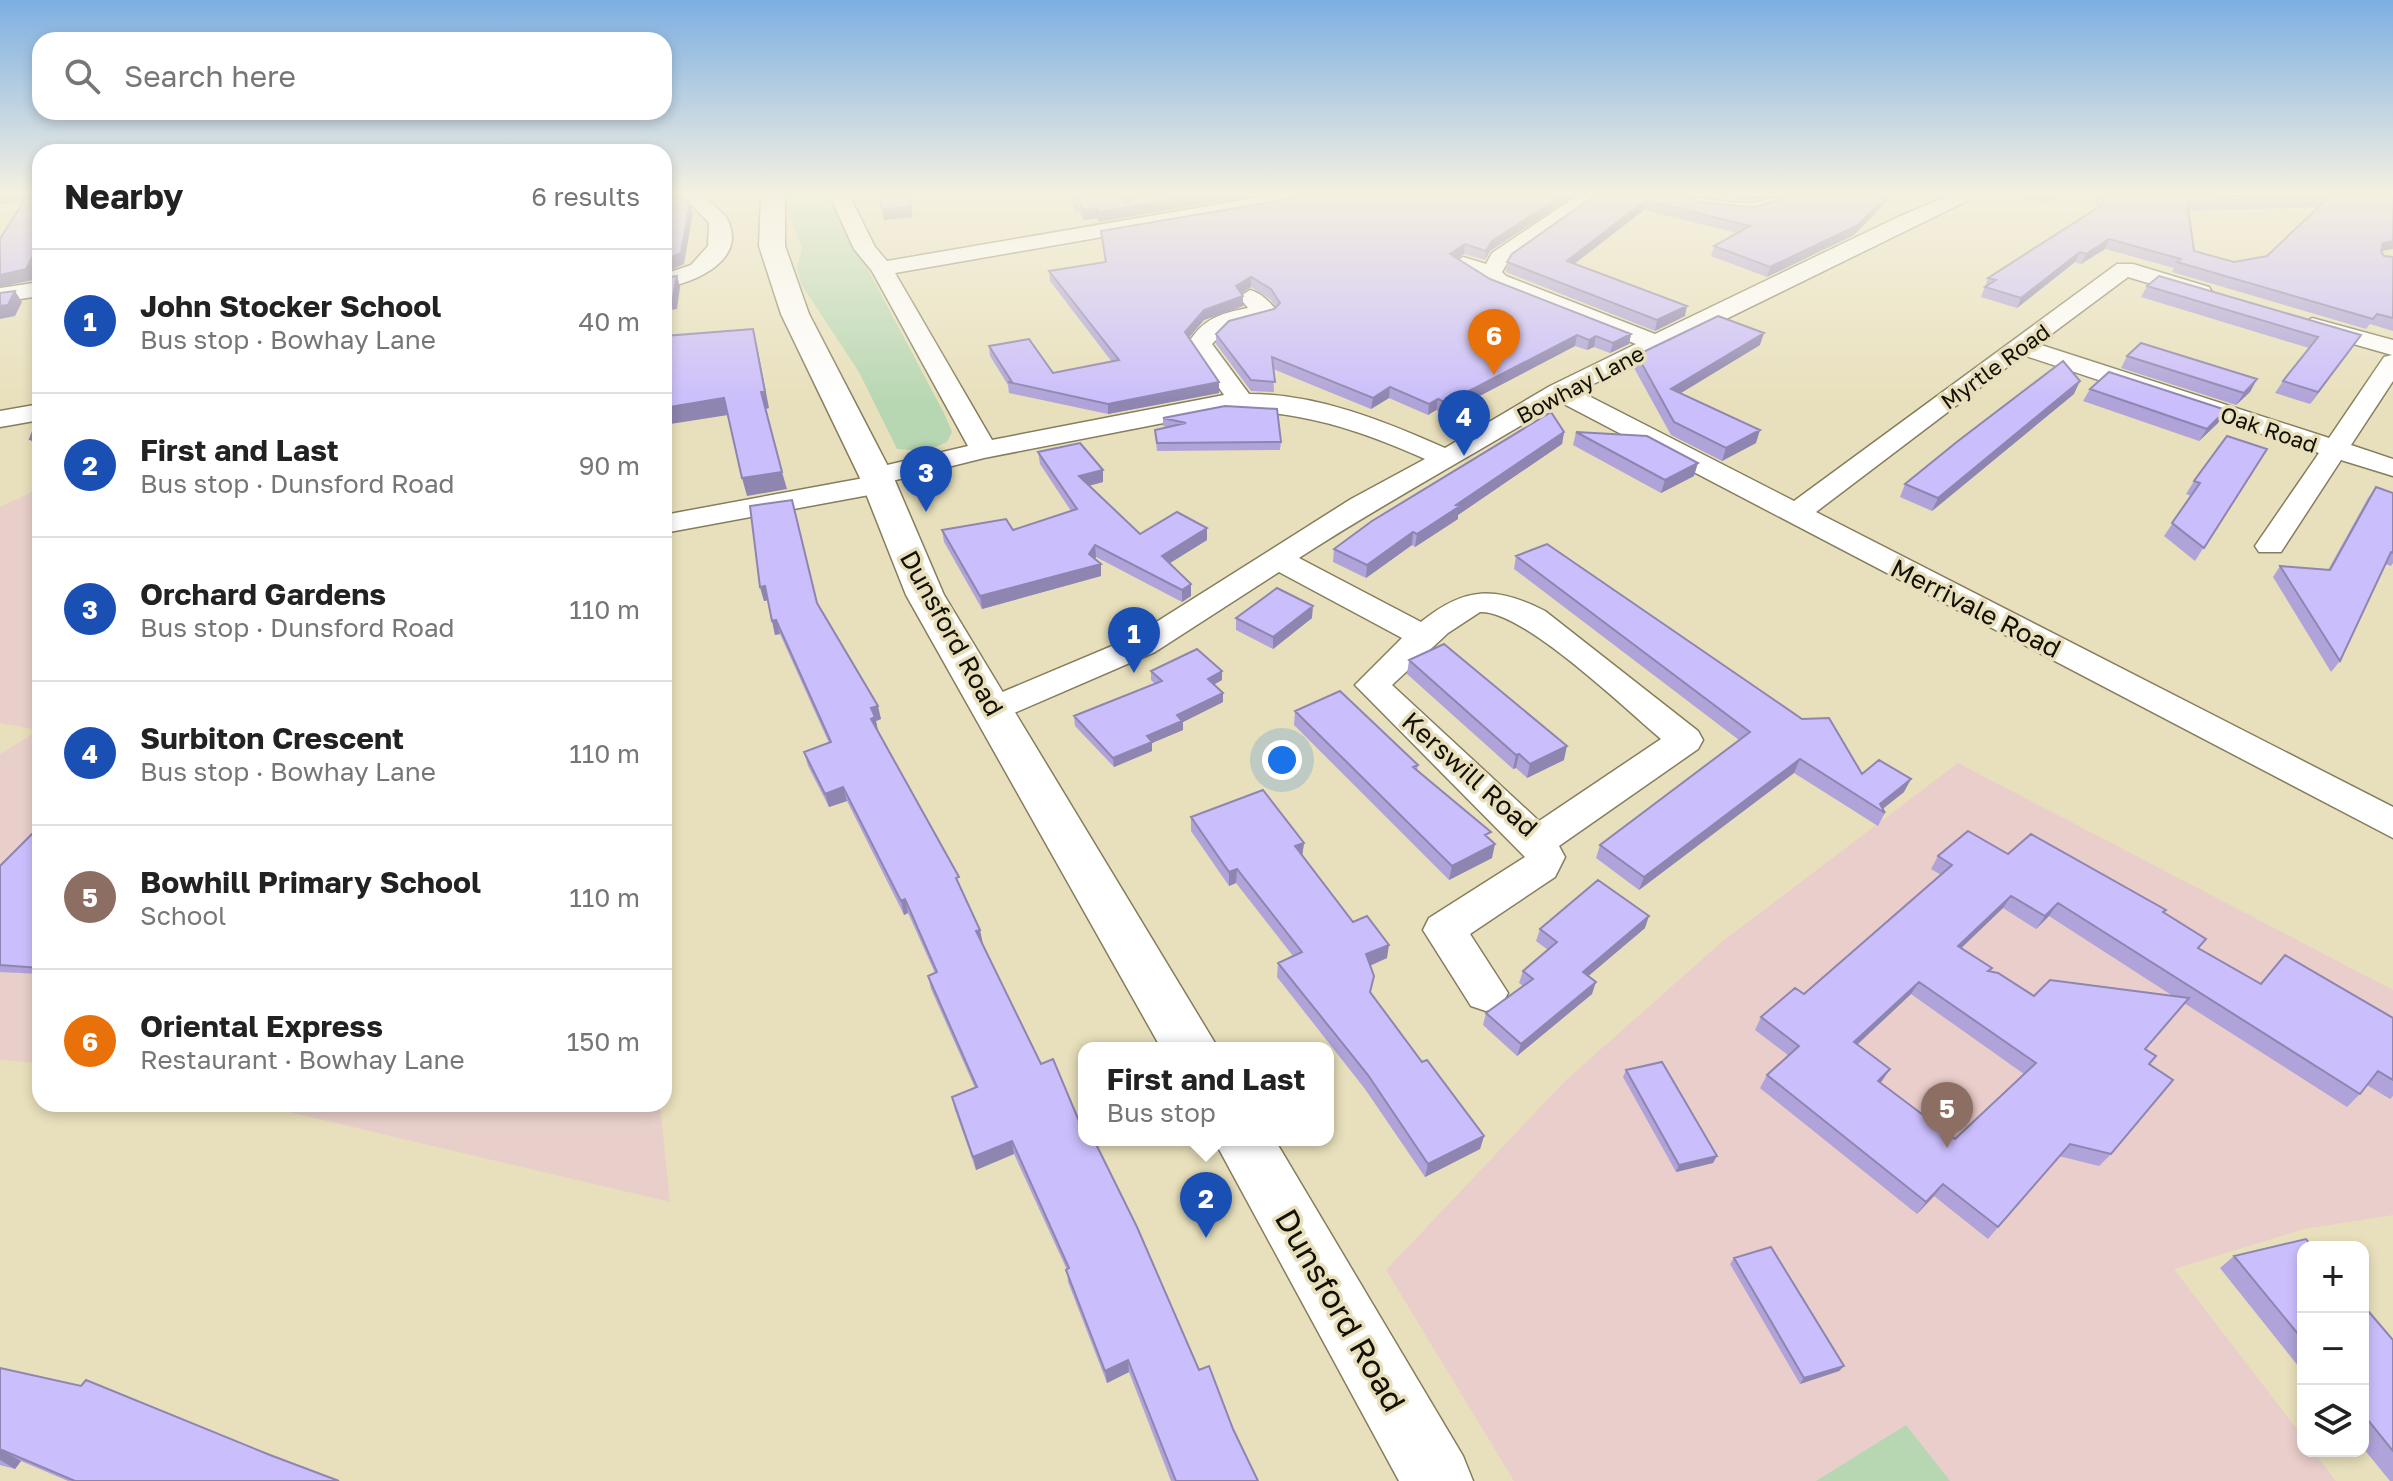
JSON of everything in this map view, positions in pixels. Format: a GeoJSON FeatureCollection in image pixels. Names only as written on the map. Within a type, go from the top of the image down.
{"type":"FeatureCollection","features":[{"type":"Feature","properties":{"kind":"main road","name":"Dunsford Road"},"geometry":{"type":"LineString","coordinates":[[777,264],[795,314],[878,480],[925,595],[1187,1042]]}},
{"type":"Feature","properties":{"kind":"main road","name":"Dunsford Road"},"geometry":{"type":"LineString","coordinates":[[1246,1146],[1438,1481]]}},
{"type":"Feature","properties":{"kind":"street"},"geometry":{"type":"LineString","coordinates":[[672,279],[699,271],[708,264]]}},
{"type":"Feature","properties":{"kind":"street"},"geometry":{"type":"LineString","coordinates":[[878,264],[984,450]]}},
{"type":"Feature","properties":{"kind":"street"},"geometry":{"type":"LineString","coordinates":[[882,269],[910,264]]}},
{"type":"Feature","properties":{"kind":"street"},"geometry":{"type":"LineString","coordinates":[[1463,264],[1491,272],[1498,281],[1658,344]]}},
{"type":"Feature","properties":{"kind":"street"},"geometry":{"type":"LineString","coordinates":[[1491,272],[1496,264]]}},
{"type":"Feature","properties":{"kind":"street","name":"Bowhay Lane"},"geometry":{"type":"LineString","coordinates":[[993,709],[1143,645],[1361,505],[1447,459],[1559,391],[1818,264]]}},
{"type":"Feature","properties":{"kind":"street","name":"Myrtle Road"},"geometry":{"type":"LineString","coordinates":[[1796,514],[1835,481],[2125,269],[2229,300]]}},
{"type":"Feature","properties":{"kind":"street"},"geometry":{"type":"LineString","coordinates":[[0,295],[32,290]]}},
{"type":"Feature","properties":{"kind":"street"},"geometry":{"type":"LineString","coordinates":[[1241,401],[1200,344],[1205,332],[1216,324],[1264,310]]}},
{"type":"Feature","properties":{"kind":"street"},"geometry":{"type":"LineString","coordinates":[[2289,318],[2393,348]]}},
{"type":"Feature","properties":{"kind":"street","name":"Oak Road"},"geometry":{"type":"LineString","coordinates":[[2022,347],[2393,468]]}},
{"type":"Feature","properties":{"kind":"street"},"geometry":{"type":"LineString","coordinates":[[2334,451],[2393,362]]}},
{"type":"Feature","properties":{"kind":"street","name":"Merrivale Road"},"geometry":{"type":"LineString","coordinates":[[1559,391],[2393,824]]}},
{"type":"Feature","properties":{"kind":"street"},"geometry":{"type":"LineString","coordinates":[[672,522],[878,480],[984,450],[1241,401],[1333,415],[1363,424],[1447,459]]}},
{"type":"Feature","properties":{"kind":"street"},"geometry":{"type":"LineString","coordinates":[[0,419],[32,413]]}},
{"type":"Feature","properties":{"kind":"street","name":"Oak Road"},"geometry":{"type":"LineString","coordinates":[[2270,546],[2334,451]]}},
{"type":"Feature","properties":{"kind":"street"},"geometry":{"type":"LineString","coordinates":[[1278,559],[1425,637]]}},
{"type":"Feature","properties":{"kind":"street","name":"Kerswill Road"},"geometry":{"type":"LineString","coordinates":[[1490,601],[1514,607],[1534,618],[1685,740],[1537,842],[1372,685],[1425,637],[1471,603],[1490,601]]}},
{"type":"Feature","properties":{"kind":"street"},"geometry":{"type":"LineString","coordinates":[[1486,993],[1444,930],[1541,866],[1545,857],[1537,842]]}},
{"type":"Feature","properties":{"kind":"shaded area"},"geometry":{"type":"Polygon","coordinates":[[[32,492],[32,729],[0,723],[0,507],[32,492]]]}},
{"type":"Feature","properties":{"kind":"shaded area"},"geometry":{"type":"Polygon","coordinates":[[[32,734],[32,1062],[0,1060],[0,754],[32,734]]]}},
{"type":"Feature","properties":{"kind":"shaded area"},"geometry":{"type":"Polygon","coordinates":[[[1958,763],[2393,990],[2393,1215],[2304,1229],[2174,1269],[2297,1429],[2297,1457],[2318,1457],[2336,1481],[1514,1481],[1386,1270],[1566,1080],[1724,940],[1958,763]]]}},
{"type":"Feature","properties":{"kind":"shaded area"},"geometry":{"type":"Polygon","coordinates":[[[289,1112],[661,1112],[670,1202],[289,1112]]]}},
{"type":"Feature","properties":{"kind":"green space"},"geometry":{"type":"Polygon","coordinates":[[[798,264],[865,264],[944,413],[952,432],[947,442],[926,451],[897,449],[859,372],[801,284],[798,264]]]}},
{"type":"Feature","properties":{"kind":"green space"},"geometry":{"type":"Polygon","coordinates":[[[1906,1425],[1950,1481],[1816,1481],[1906,1425]]]}},
{"type":"Feature","properties":{"kind":"building"},"geometry":{"type":"Polygon","coordinates":[[[0,264],[29,264],[26,269],[0,275],[0,264]]]}},
{"type":"Feature","properties":{"kind":"building"},"geometry":{"type":"Polygon","coordinates":[[[1093,264],[1466,264],[1490,279],[1631,334],[1613,343],[1596,336],[1589,340],[1577,335],[1446,403],[1438,399],[1429,404],[1390,387],[1373,398],[1272,357],[1275,382],[1251,380],[1216,334],[1229,321],[1274,309],[1280,303],[1271,289],[1251,277],[1236,286],[1243,296],[1204,310],[1185,332],[1219,382],[1108,404],[1008,382],[1012,382],[989,346],[1029,339],[1053,373],[1119,360],[1049,271],[1093,264]]]}},
{"type":"Feature","properties":{"kind":"building"},"geometry":{"type":"Polygon","coordinates":[[[1512,264],[1575,264],[1687,306],[1657,320],[1512,264]]]}},
{"type":"Feature","properties":{"kind":"building"},"geometry":{"type":"Polygon","coordinates":[[[2010,264],[2064,264],[2021,298],[1985,287],[1996,280],[1988,278],[2010,264]]]}},
{"type":"Feature","properties":{"kind":"building"},"geometry":{"type":"Polygon","coordinates":[[[2184,264],[2393,264],[2393,318],[2377,314],[2373,319],[2184,264]]]}},
{"type":"Feature","properties":{"kind":"building"},"geometry":{"type":"Polygon","coordinates":[[[677,276],[672,297],[672,277],[677,276]]]}},
{"type":"Feature","properties":{"kind":"building"},"geometry":{"type":"Polygon","coordinates":[[[2159,276],[2361,335],[2318,392],[2283,381],[2318,337],[2147,286],[2159,276]]]}},
{"type":"Feature","properties":{"kind":"building"},"geometry":{"type":"Polygon","coordinates":[[[15,291],[8,305],[0,306],[0,293],[15,291]]]}},
{"type":"Feature","properties":{"kind":"building"},"geometry":{"type":"Polygon","coordinates":[[[1718,316],[1764,333],[1671,389],[1760,430],[1726,448],[1674,422],[1637,355],[1718,316]]]}},
{"type":"Feature","properties":{"kind":"building"},"geometry":{"type":"Polygon","coordinates":[[[753,329],[765,392],[761,392],[782,472],[742,478],[724,398],[672,407],[672,335],[753,329]]]}},
{"type":"Feature","properties":{"kind":"building"},"geometry":{"type":"Polygon","coordinates":[[[2141,343],[2257,379],[2244,393],[2127,356],[2141,343]]]}},
{"type":"Feature","properties":{"kind":"building"},"geometry":{"type":"Polygon","coordinates":[[[2063,361],[2080,381],[1938,498],[1905,484],[1958,441],[2063,361]]]}},
{"type":"Feature","properties":{"kind":"building"},"geometry":{"type":"Polygon","coordinates":[[[2109,372],[2226,410],[2207,429],[2090,389],[2109,372]]]}},
{"type":"Feature","properties":{"kind":"building"},"geometry":{"type":"Polygon","coordinates":[[[1225,406],[1277,409],[1281,442],[1157,443],[1155,430],[1186,423],[1163,418],[1225,406]]]}},
{"type":"Feature","properties":{"kind":"building"},"geometry":{"type":"Polygon","coordinates":[[[1551,412],[1564,432],[1417,534],[1413,532],[1367,565],[1334,549],[1372,521],[1551,412]]]}},
{"type":"Feature","properties":{"kind":"building"},"geometry":{"type":"Polygon","coordinates":[[[1576,432],[1647,436],[1698,463],[1665,480],[1576,432]]]}},
{"type":"Feature","properties":{"kind":"building"},"geometry":{"type":"Polygon","coordinates":[[[2227,436],[2267,449],[2204,548],[2172,523],[2200,483],[2194,481],[2227,436]]]}},
{"type":"Feature","properties":{"kind":"building"},"geometry":{"type":"Polygon","coordinates":[[[1080,443],[1103,470],[1079,476],[1140,534],[1177,512],[1207,528],[1162,556],[1191,584],[1182,590],[1095,545],[1089,554],[1101,564],[980,596],[942,530],[1006,519],[1013,530],[1077,509],[1038,452],[1080,443]]]}},
{"type":"Feature","properties":{"kind":"building"},"geometry":{"type":"Polygon","coordinates":[[[2376,487],[2393,493],[2393,553],[2340,661],[2280,566],[2330,570],[2376,487]]]}},
{"type":"Feature","properties":{"kind":"building"},"geometry":{"type":"Polygon","coordinates":[[[792,500],[817,603],[878,706],[871,708],[875,717],[871,719],[959,877],[956,878],[980,930],[976,931],[1041,1064],[1053,1059],[1078,1119],[1078,1146],[1097,1146],[1137,1227],[1199,1370],[1209,1366],[1233,1429],[1258,1481],[1176,1481],[1128,1360],[1105,1371],[1066,1270],[1069,1268],[1012,1141],[973,1157],[952,1097],[977,1087],[928,976],[937,972],[905,899],[901,901],[843,787],[825,794],[804,752],[831,742],[776,620],[772,621],[765,586],[760,587],[750,506],[792,500]]]}},
{"type":"Feature","properties":{"kind":"building"},"geometry":{"type":"Polygon","coordinates":[[[1547,544],[1802,719],[1829,718],[1862,774],[1879,760],[1911,779],[1880,804],[1885,813],[1800,759],[1644,877],[1600,845],[1750,732],[1516,556],[1547,544]]]}},
{"type":"Feature","properties":{"kind":"building"},"geometry":{"type":"Polygon","coordinates":[[[1277,588],[1313,606],[1273,637],[1236,618],[1277,588]]]}},
{"type":"Feature","properties":{"kind":"building"},"geometry":{"type":"Polygon","coordinates":[[[1444,644],[1567,746],[1530,764],[1519,754],[1516,755],[1409,660],[1444,644]]]}},
{"type":"Feature","properties":{"kind":"building"},"geometry":{"type":"Polygon","coordinates":[[[1197,649],[1222,671],[1208,679],[1223,693],[1177,715],[1182,721],[1147,736],[1152,742],[1113,758],[1074,716],[1162,681],[1151,671],[1197,649]]]}},
{"type":"Feature","properties":{"kind":"building"},"geometry":{"type":"Polygon","coordinates":[[[1340,691],[1418,765],[1413,767],[1491,832],[1485,835],[1495,844],[1452,866],[1295,711],[1340,691]]]}},
{"type":"Feature","properties":{"kind":"building"},"geometry":{"type":"Polygon","coordinates":[[[1263,790],[1304,843],[1295,846],[1353,922],[1367,916],[1389,945],[1366,954],[1374,976],[1370,992],[1422,1062],[1427,1060],[1484,1136],[1428,1164],[1368,1075],[1278,963],[1302,952],[1237,869],[1229,872],[1191,817],[1263,790]]]}},
{"type":"Feature","properties":{"kind":"building"},"geometry":{"type":"Polygon","coordinates":[[[1968,831],[2008,854],[2031,834],[2166,910],[2163,912],[2206,939],[2198,948],[2261,984],[2285,955],[2393,1018],[2393,1080],[2378,1071],[2360,1094],[2058,903],[2045,916],[2011,896],[1958,946],[1992,968],[1988,971],[1998,973],[2034,996],[2050,980],[2189,998],[2145,1049],[2156,1056],[2149,1064],[2173,1080],[2111,1154],[2070,1144],[1998,1227],[1943,1184],[1926,1202],[1767,1075],[1799,1046],[1761,1017],[1795,988],[1804,994],[1952,865],[1938,856],[1968,831]],[[1919,982],[1854,1042],[1890,1069],[1878,1081],[1955,1139],[2036,1063],[1919,982]]]}},
{"type":"Feature","properties":{"kind":"building"},"geometry":{"type":"Polygon","coordinates":[[[32,834],[32,967],[0,965],[0,866],[32,834]]]}},
{"type":"Feature","properties":{"kind":"building"},"geometry":{"type":"Polygon","coordinates":[[[1598,880],[1649,916],[1583,972],[1596,982],[1521,1044],[1486,1013],[1533,979],[1523,971],[1557,942],[1540,929],[1598,880]]]}},
{"type":"Feature","properties":{"kind":"building"},"geometry":{"type":"Polygon","coordinates":[[[1662,1062],[1717,1156],[1679,1165],[1626,1070],[1662,1062]]]}},
{"type":"Feature","properties":{"kind":"building"},"geometry":{"type":"Polygon","coordinates":[[[2297,1241],[2297,1333],[2234,1256],[2297,1241]]]}},
{"type":"Feature","properties":{"kind":"building"},"geometry":{"type":"Polygon","coordinates":[[[1771,1247],[1844,1366],[1804,1378],[1734,1258],[1771,1247]]]}},
{"type":"Feature","properties":{"kind":"building"},"geometry":{"type":"Polygon","coordinates":[[[2369,1312],[2393,1340],[2393,1451],[2369,1421],[2369,1312]]]}},
{"type":"Feature","properties":{"kind":"building"},"geometry":{"type":"Polygon","coordinates":[[[0,1368],[81,1386],[86,1380],[339,1481],[75,1481],[2,1450],[0,1453],[0,1368]]]}},
{"type":"Feature","properties":{"kind":"place","name":"Oriental Express"},"geometry":{"type":"Point","coordinates":[1494,375]}},
{"type":"Feature","properties":{"kind":"place","name":"Surbiton Crescent"},"geometry":{"type":"Point","coordinates":[1464,456]}},
{"type":"Feature","properties":{"kind":"place","name":"Orchard Gardens"},"geometry":{"type":"Point","coordinates":[926,512]}},
{"type":"Feature","properties":{"kind":"place","name":"John Stocker School"},"geometry":{"type":"Point","coordinates":[1134,673]}},
{"type":"Feature","properties":{"kind":"place","name":"Bowhill Primary School"},"geometry":{"type":"Point","coordinates":[1947,1148]}},
{"type":"Feature","properties":{"kind":"place","name":"First and Last"},"geometry":{"type":"Point","coordinates":[1206,1238]}}]}
